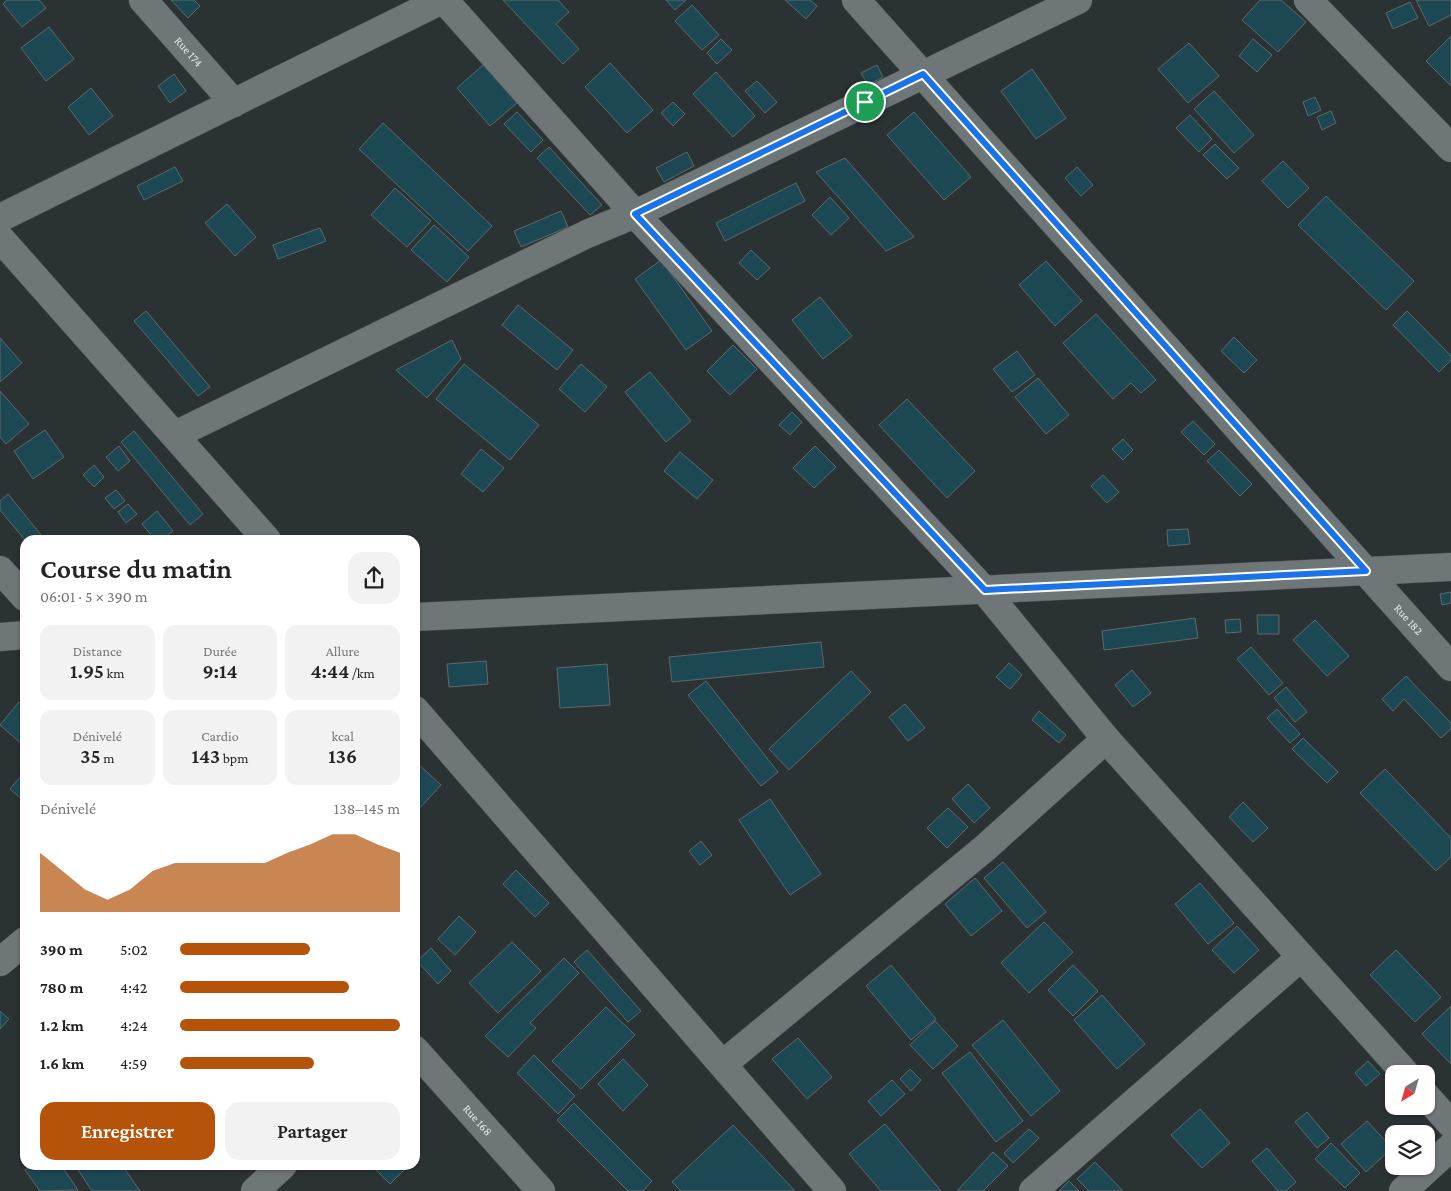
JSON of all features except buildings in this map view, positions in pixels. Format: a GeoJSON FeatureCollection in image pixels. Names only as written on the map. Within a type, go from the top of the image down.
{"type":"FeatureCollection","features":[{"type":"Feature","properties":{"kind":"street","name":"Rue 174"},"geometry":{"type":"LineString","coordinates":[[143,0],[234,103]]}},
{"type":"Feature","properties":{"kind":"street"},"geometry":{"type":"LineString","coordinates":[[0,218],[443,0],[635,214],[985,590],[1106,739],[1398,1065]]}},
{"type":"Feature","properties":{"kind":"street","name":"Rue 182"},"geometry":{"type":"LineString","coordinates":[[856,0],[1451,667]]}},
{"type":"Feature","properties":{"kind":"street"},"geometry":{"type":"LineString","coordinates":[[175,435],[587,234],[635,214],[1078,0]]}},
{"type":"Feature","properties":{"kind":"street"},"geometry":{"type":"LineString","coordinates":[[1308,0],[1451,148]]}},
{"type":"Feature","properties":{"kind":"street"},"geometry":{"type":"LineString","coordinates":[[0,238],[263,535]]}},
{"type":"Feature","properties":{"kind":"street"},"geometry":{"type":"LineString","coordinates":[[420,617],[1451,567]]}},
{"type":"Feature","properties":{"kind":"street"},"geometry":{"type":"LineString","coordinates":[[0,570],[20,592]]}},
{"type":"Feature","properties":{"kind":"street"},"geometry":{"type":"LineString","coordinates":[[0,637],[20,635]]}},
{"type":"Feature","properties":{"kind":"street"},"geometry":{"type":"LineString","coordinates":[[420,716],[832,1191]]}},
{"type":"Feature","properties":{"kind":"street"},"geometry":{"type":"LineString","coordinates":[[723,1064],[985,848],[1106,739]]}},
{"type":"Feature","properties":{"kind":"street"},"geometry":{"type":"LineString","coordinates":[[0,962],[20,945]]}},
{"type":"Feature","properties":{"kind":"street"},"geometry":{"type":"LineString","coordinates":[[1033,1191],[1301,957]]}},
{"type":"Feature","properties":{"kind":"street","name":"Rue 168"},"geometry":{"type":"LineString","coordinates":[[420,1056],[541,1191]]}},
{"type":"Feature","properties":{"kind":"street"},"geometry":{"type":"LineString","coordinates":[[1435,1106],[1451,1124]]}},
{"type":"Feature","properties":{"kind":"street"},"geometry":{"type":"LineString","coordinates":[[1403,1191],[1451,1147]]}},
{"type":"Feature","properties":{"kind":"street"},"geometry":{"type":"LineString","coordinates":[[255,1191],[278,1170]]}},
{"type":"Feature","properties":{"kind":"route"},"geometry":{"type":"LineString","coordinates":[[923,74],[1366,571],[985,590],[635,214],[865,102],[923,74]]}}]}
